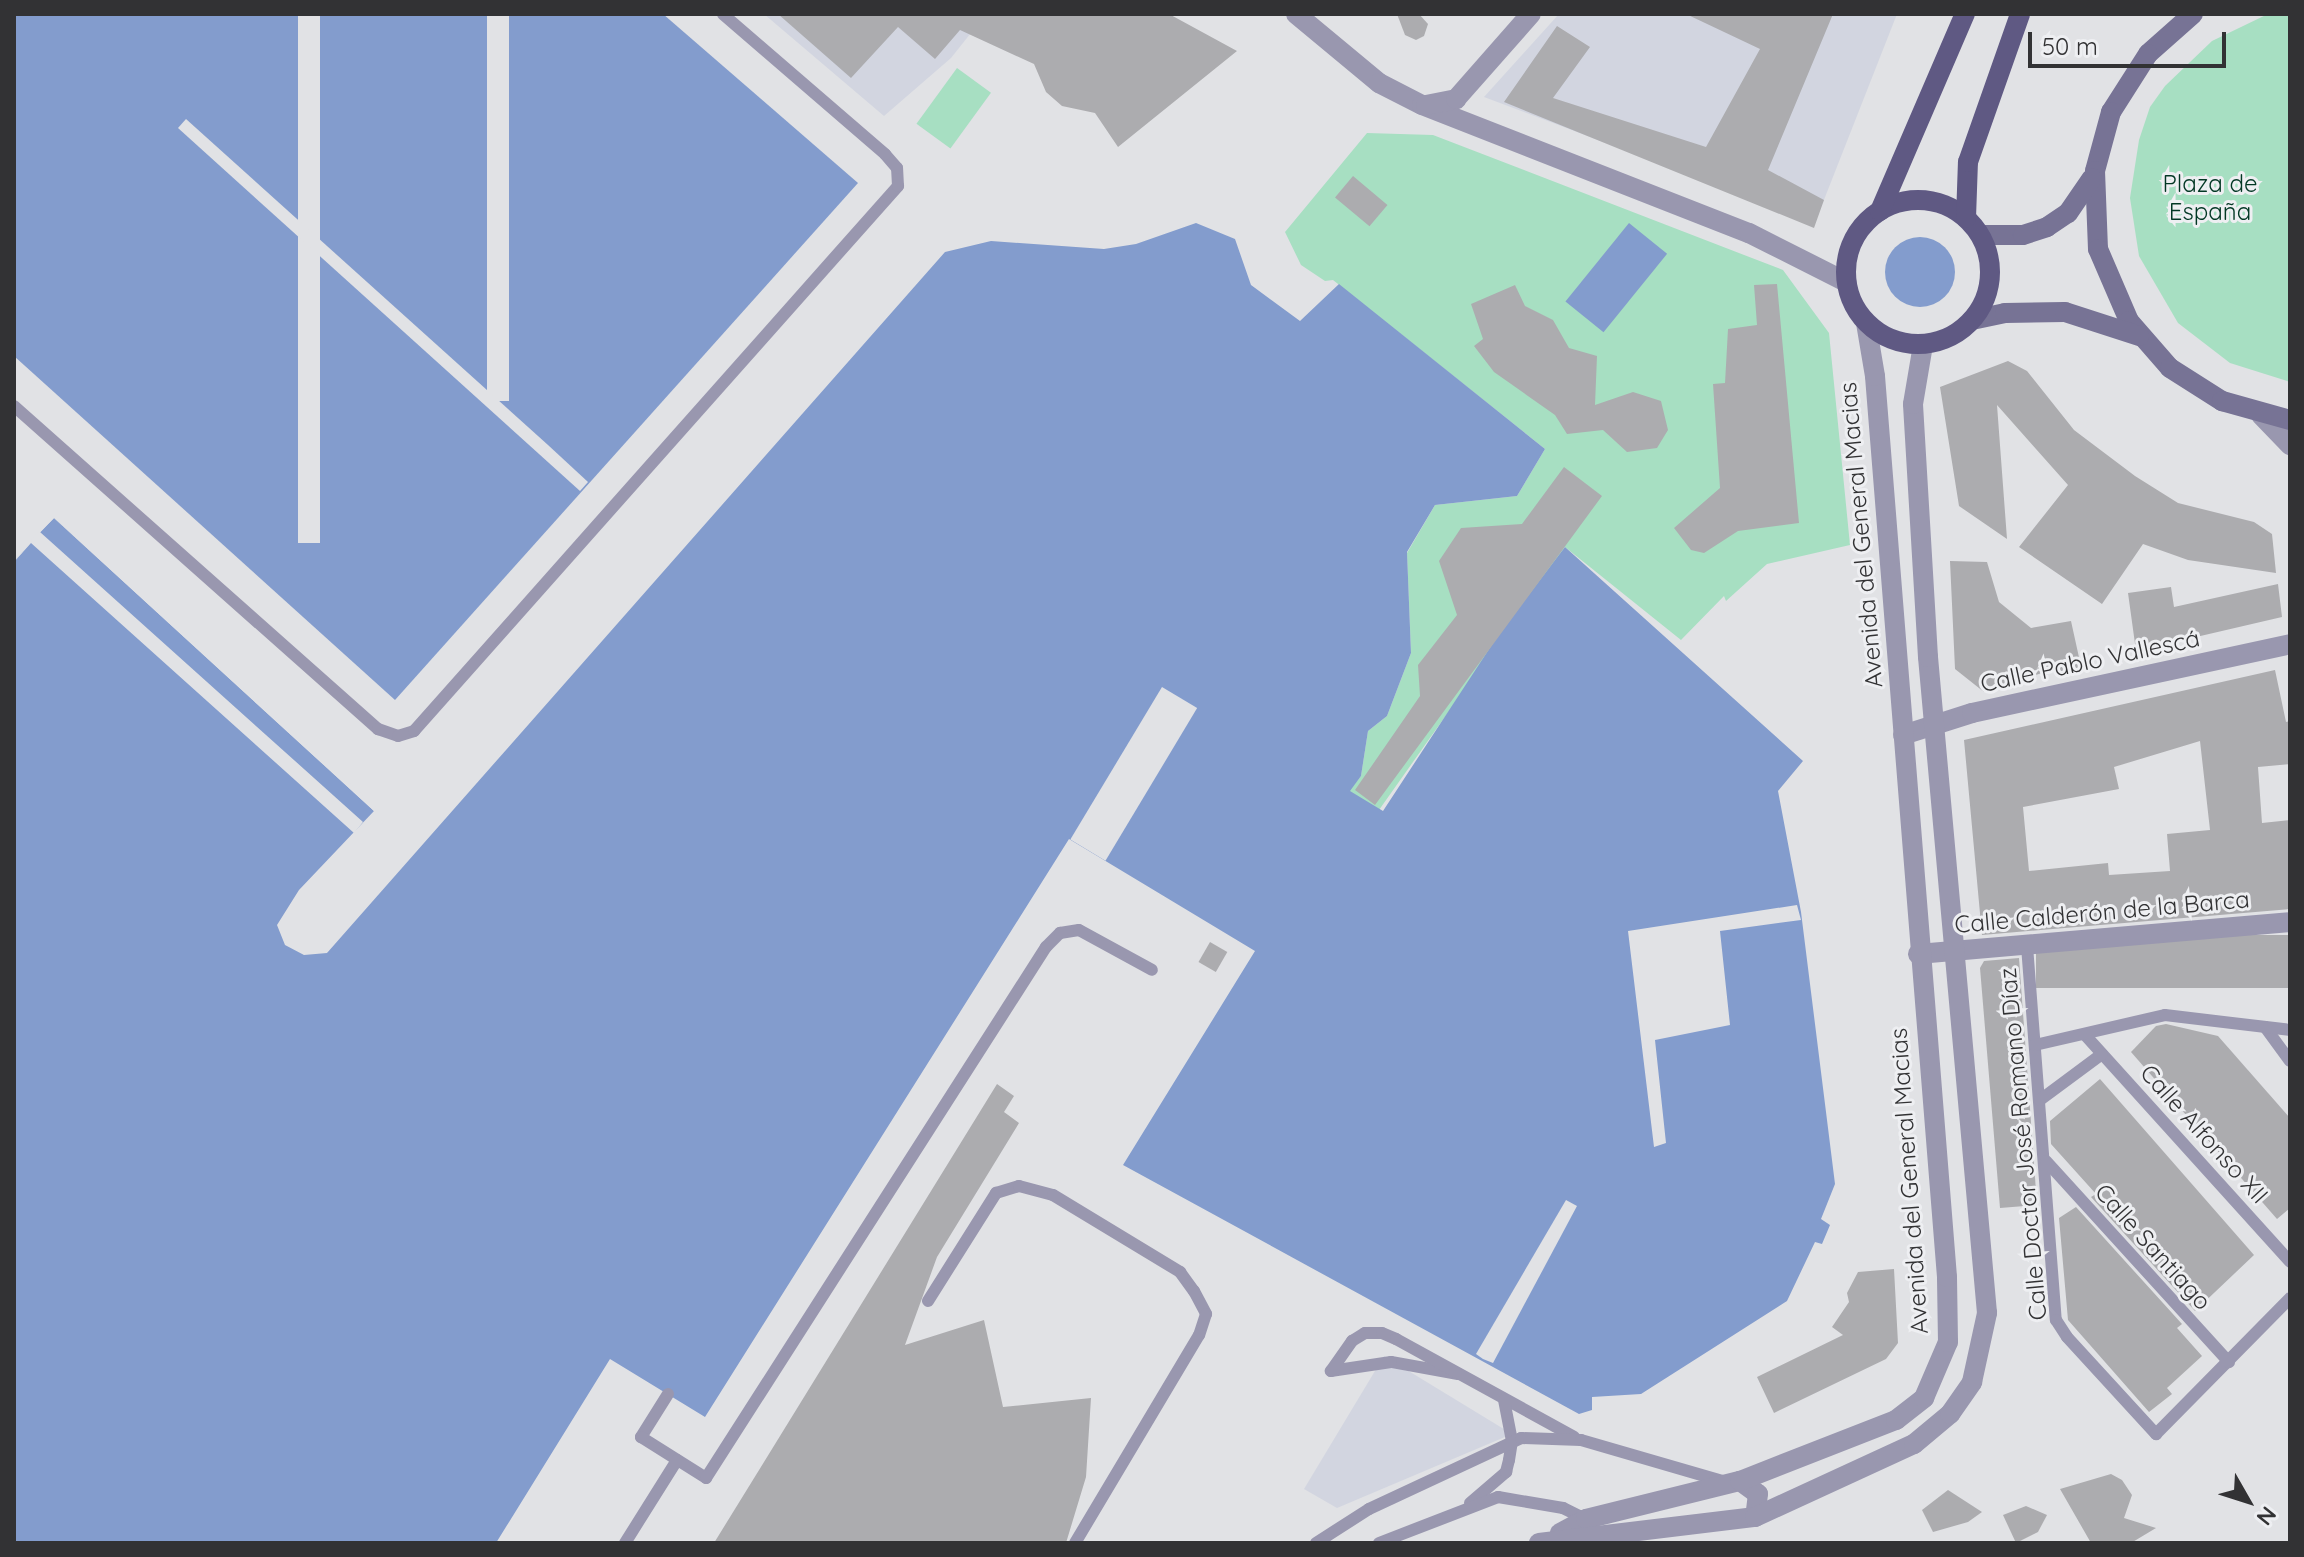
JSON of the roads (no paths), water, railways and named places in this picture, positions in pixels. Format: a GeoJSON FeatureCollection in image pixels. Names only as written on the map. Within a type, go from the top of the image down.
{"type":"FeatureCollection","features":[{"type":"Feature","properties":{"kind":"main road"},"geometry":{"type":"LineString","coordinates":[[1880,211],[1924,200],[1966,218],[1981,235],[1988,252],[1989,288],[1972,320],[1950,337],[1923,345],[1892,339],[1866,323],[1846,282],[1853,241],[1880,211],[1965,14]]}},
{"type":"Feature","properties":{"kind":"main road"},"geometry":{"type":"LineString","coordinates":[[1966,218],[1968,162],[2020,14]]}},
{"type":"Feature","properties":{"kind":"main road"},"geometry":{"type":"LineString","coordinates":[[1981,235],[2023,235],[2047,227],[2084,194],[2095,171],[2111,112],[2132,74],[2165,36],[2193,14]]}},
{"type":"Feature","properties":{"kind":"main road"},"geometry":{"type":"LineString","coordinates":[[2095,171],[2098,249],[2111,286],[2140,337],[2203,392],[2261,415],[2290,420]]}},
{"type":"Feature","properties":{"kind":"main road"},"geometry":{"type":"LineString","coordinates":[[1972,320],[2005,313],[2065,312],[2140,337]]}},
{"type":"Feature","properties":{"kind":"street"},"geometry":{"type":"LineString","coordinates":[[1296,14],[1379,83],[1422,105],[1749,233],[1846,282]]}},
{"type":"Feature","properties":{"kind":"street"},"geometry":{"type":"LineString","coordinates":[[1422,105],[1456,99],[1531,14]]}},
{"type":"Feature","properties":{"kind":"street","name":"Avenida del General Macias"},"geometry":{"type":"LineString","coordinates":[[1541,1543],[1586,1519],[1735,1482],[1896,1420],[1924,1398],[1941,1368],[1948,1342],[1947,1277],[1918,954],[1875,376],[1866,323]]}},
{"type":"Feature","properties":{"kind":"street","name":"Avenida del General Macias"},"geometry":{"type":"LineString","coordinates":[[1541,1543],[1603,1532],[1746,1520],[1914,1444],[1950,1414],[1972,1382],[1987,1313],[1933,727],[1913,404],[1923,345]]}},
{"type":"Feature","properties":{"kind":"street"},"geometry":{"type":"LineString","coordinates":[[2261,415],[2290,445]]}},
{"type":"Feature","properties":{"kind":"street","name":"Calle Pablo Vallescá"},"geometry":{"type":"LineString","coordinates":[[1903,735],[1972,713],[2290,644]]}},
{"type":"Feature","properties":{"kind":"street","name":"Calle Calderón de la Barca"},"geometry":{"type":"LineString","coordinates":[[1918,954],[2290,922]]}},
{"type":"Feature","properties":{"kind":"street"},"geometry":{"type":"LineString","coordinates":[[1735,1482],[1758,1494],[1746,1520],[1725,1518],[1718,1506],[1720,1493],[1735,1482]]}},
{"type":"Feature","properties":{"kind":"lane"},"geometry":{"type":"LineString","coordinates":[[14,406],[378,729],[398,736],[414,731],[898,186],[897,168],[885,154],[723,14]]}},
{"type":"Feature","properties":{"kind":"lane"},"geometry":{"type":"LineString","coordinates":[[668,1394],[641,1437],[706,1478],[1046,947],[1060,933],[1079,930],[1152,970]]}},
{"type":"Feature","properties":{"kind":"lane","name":"Calle Doctor José Romano Díaz"},"geometry":{"type":"LineString","coordinates":[[2027,946],[2056,1320],[2151,1432],[2166,1429],[2229,1362]]}},
{"type":"Feature","properties":{"kind":"lane"},"geometry":{"type":"LineString","coordinates":[[2035,1045],[2086,1036],[2141,1017],[2165,1015],[2290,1030]]}},
{"type":"Feature","properties":{"kind":"lane"},"geometry":{"type":"LineString","coordinates":[[2265,1027],[2290,1061]]}},
{"type":"Feature","properties":{"kind":"lane","name":"Calle Alfonso XII"},"geometry":{"type":"LineString","coordinates":[[2086,1036],[2290,1262]]}},
{"type":"Feature","properties":{"kind":"lane"},"geometry":{"type":"LineString","coordinates":[[2040,1100],[2102,1054]]}},
{"type":"Feature","properties":{"kind":"lane","name":"Calle Santiago"},"geometry":{"type":"LineString","coordinates":[[2046,1161],[2229,1362]]}},
{"type":"Feature","properties":{"kind":"lane"},"geometry":{"type":"LineString","coordinates":[[928,1301],[996,1193],[1019,1186],[1066,1203],[1180,1272],[1194,1291],[1206,1314],[1199,1335],[1075,1543]]}},
{"type":"Feature","properties":{"kind":"lane"},"geometry":{"type":"LineString","coordinates":[[2229,1362],[2290,1298]]}},
{"type":"Feature","properties":{"kind":"lane"},"geometry":{"type":"LineString","coordinates":[[1458,1374],[1391,1362],[1331,1371],[1352,1341],[1365,1333],[1382,1333],[1581,1440],[1735,1482]]}},
{"type":"Feature","properties":{"kind":"lane"},"geometry":{"type":"LineString","coordinates":[[1461,1510],[1506,1472],[1512,1441],[1504,1400]]}},
{"type":"Feature","properties":{"kind":"lane"},"geometry":{"type":"LineString","coordinates":[[1316,1543],[1369,1509],[1512,1441],[1581,1440]]}},
{"type":"Feature","properties":{"kind":"lane"},"geometry":{"type":"LineString","coordinates":[[625,1543],[677,1460]]}},
{"type":"Feature","properties":{"kind":"lane"},"geometry":{"type":"LineString","coordinates":[[1379,1543],[1498,1497],[1563,1508],[1586,1519],[1603,1532]]}},
{"type":"Feature","properties":{"kind":"water"},"geometry":{"type":"Polygon","coordinates":[[[14,14],[663,14],[858,183],[395,700],[14,356],[14,14]]]}},
{"type":"Feature","properties":{"kind":"water"},"geometry":{"type":"Polygon","coordinates":[[[1196,223],[1235,239],[1251,285],[1300,321],[1339,284],[1545,449],[1517,496],[1435,505],[1407,552],[1411,653],[1387,716],[1368,731],[1361,776],[1350,791],[1383,811],[1499,634],[1565,547],[1803,761],[1778,791],[1801,912],[1835,1184],[1821,1219],[1830,1225],[1822,1244],[1815,1242],[1787,1301],[1641,1394],[1592,1397],[1592,1410],[1579,1414],[1123,1165],[1255,951],[1069,839],[705,1417],[610,1359],[496,1543],[14,1543],[14,562],[30,543],[54,518],[374,811],[299,890],[277,925],[285,945],[304,955],[327,953],[945,252],[991,241],[1104,249],[1136,244],[1196,223]]]}},
{"type":"Feature","properties":{"kind":"water"},"geometry":{"type":"Polygon","coordinates":[[[1629,223],[1667,254],[1604,332],[1565,301],[1629,223]]]}},
{"type":"Feature","properties":{"kind":"water"},"geometry":{"type":"Polygon","coordinates":[[[1920,237],[1945,247],[1955,272],[1945,297],[1920,307],[1895,297],[1885,272],[1895,247],[1920,237]]]}},
{"type":"Feature","properties":{"kind":"park label","name":"Plaza de España"},"geometry":{"type":"Point","coordinates":[2210,198]}}]}
